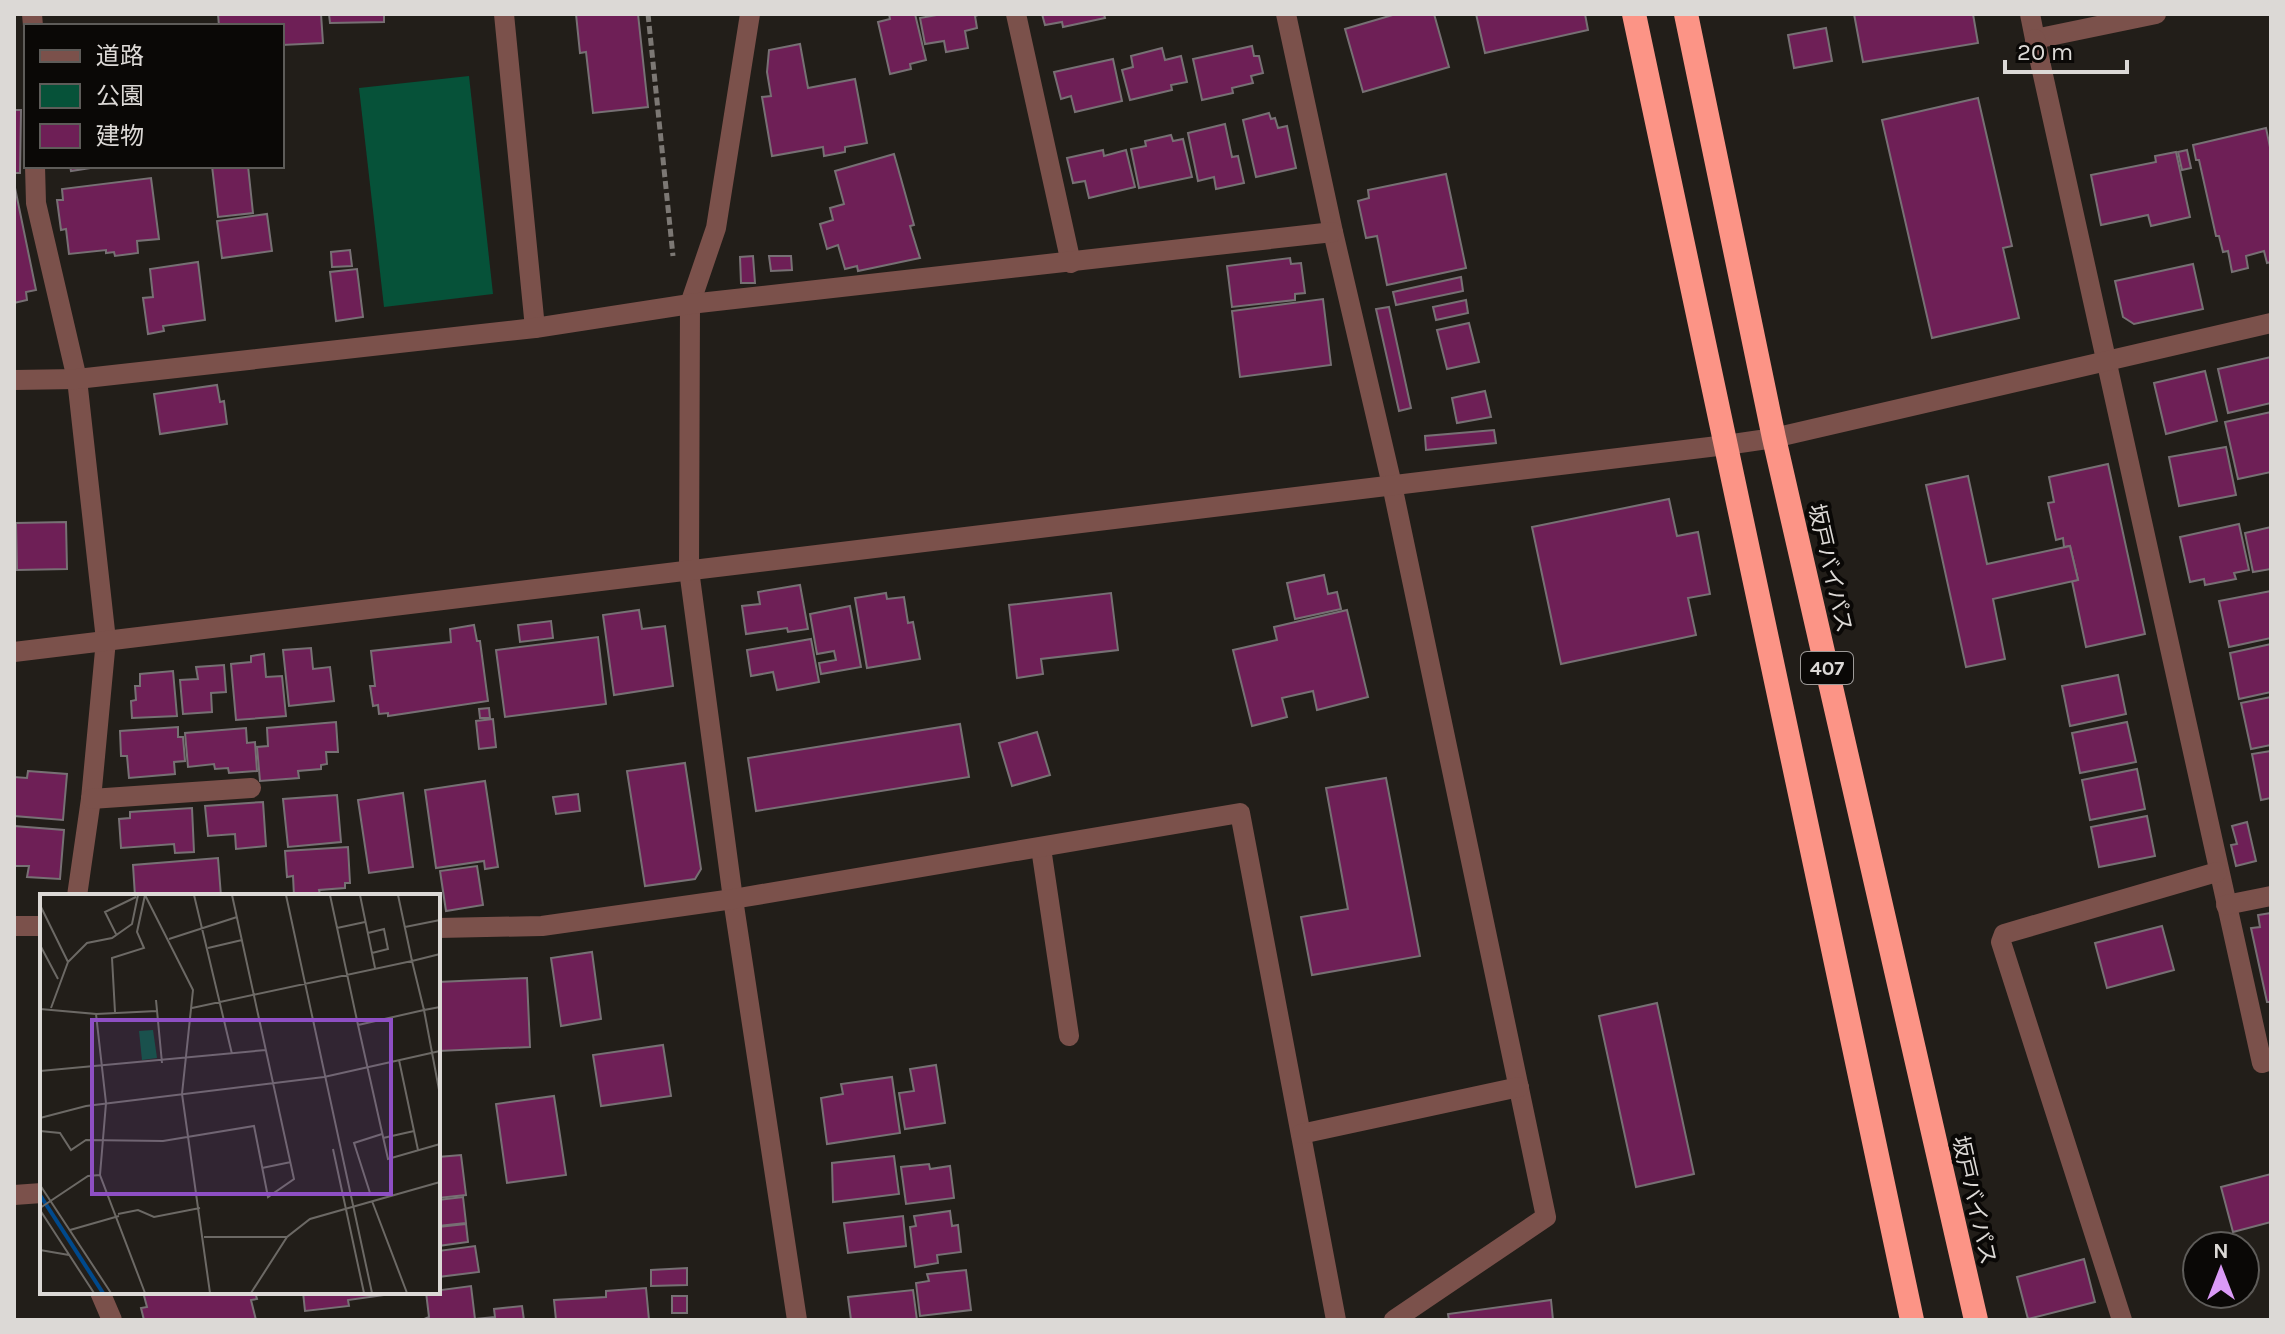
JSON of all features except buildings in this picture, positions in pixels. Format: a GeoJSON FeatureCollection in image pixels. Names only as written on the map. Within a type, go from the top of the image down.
{"type":"FeatureCollection","features":[{"type":"Feature","properties":{"kind":"highway","name":"407"},"geometry":{"type":"LineString","coordinates":[[1634,14],[1912,1320]]}},
{"type":"Feature","properties":{"kind":"highway","name":"坂戸バイパス"},"geometry":{"type":"LineString","coordinates":[[1686,14],[1774,438],[1976,1320]]}},
{"type":"Feature","properties":{"kind":"street"},"geometry":{"type":"LineString","coordinates":[[504,14],[535,328]]}},
{"type":"Feature","properties":{"kind":"street"},"geometry":{"type":"LineString","coordinates":[[750,14],[716,228],[684,306],[689,570],[733,899],[797,1320]]}},
{"type":"Feature","properties":{"kind":"street"},"geometry":{"type":"LineString","coordinates":[[1016,14],[1071,263]]}},
{"type":"Feature","properties":{"kind":"street"},"geometry":{"type":"LineString","coordinates":[[1286,14],[1392,485],[1546,1217],[1394,1320]]}},
{"type":"Feature","properties":{"kind":"street"},"geometry":{"type":"LineString","coordinates":[[2030,14],[2217,872],[2262,1063],[2271,1060]]}},
{"type":"Feature","properties":{"kind":"street"},"geometry":{"type":"LineString","coordinates":[[2035,39],[2111,19],[2156,14]]}},
{"type":"Feature","properties":{"kind":"street"},"geometry":{"type":"LineString","coordinates":[[35,168],[36,203],[77,379],[106,640],[91,799],[77,894]]}},
{"type":"Feature","properties":{"kind":"street"},"geometry":{"type":"LineString","coordinates":[[14,380],[77,379],[535,328],[684,306],[1333,232]]}},
{"type":"Feature","properties":{"kind":"street"},"geometry":{"type":"LineString","coordinates":[[14,652],[1726,445],[1774,438],[2271,323]]}},
{"type":"Feature","properties":{"kind":"street"},"geometry":{"type":"LineString","coordinates":[[91,799],[251,788]]}},
{"type":"Feature","properties":{"kind":"street"},"geometry":{"type":"LineString","coordinates":[[440,928],[542,926],[733,899],[1240,813],[1336,1320]]}},
{"type":"Feature","properties":{"kind":"street"},"geometry":{"type":"LineString","coordinates":[[1041,848],[1069,1036]]}},
{"type":"Feature","properties":{"kind":"street"},"geometry":{"type":"LineString","coordinates":[[2122,1320],[2001,942],[2004,934],[2217,872]]}},
{"type":"Feature","properties":{"kind":"street"},"geometry":{"type":"LineString","coordinates":[[2226,905],[2271,896]]}},
{"type":"Feature","properties":{"kind":"street"},"geometry":{"type":"LineString","coordinates":[[14,926],[40,926]]}},
{"type":"Feature","properties":{"kind":"street"},"geometry":{"type":"LineString","coordinates":[[1301,1134],[1519,1087]]}},
{"type":"Feature","properties":{"kind":"street"},"geometry":{"type":"LineString","coordinates":[[14,1195],[40,1193]]}},
{"type":"Feature","properties":{"kind":"street"},"geometry":{"type":"LineString","coordinates":[[101,1294],[112,1320]]}},
{"type":"Feature","properties":{"kind":"path"},"geometry":{"type":"LineString","coordinates":[[648,14],[684,306]]}},
{"type":"Feature","properties":{"kind":"green space"},"geometry":{"type":"Polygon","coordinates":[[[469,76],[493,294],[384,307],[359,88],[469,76]]]}}]}
